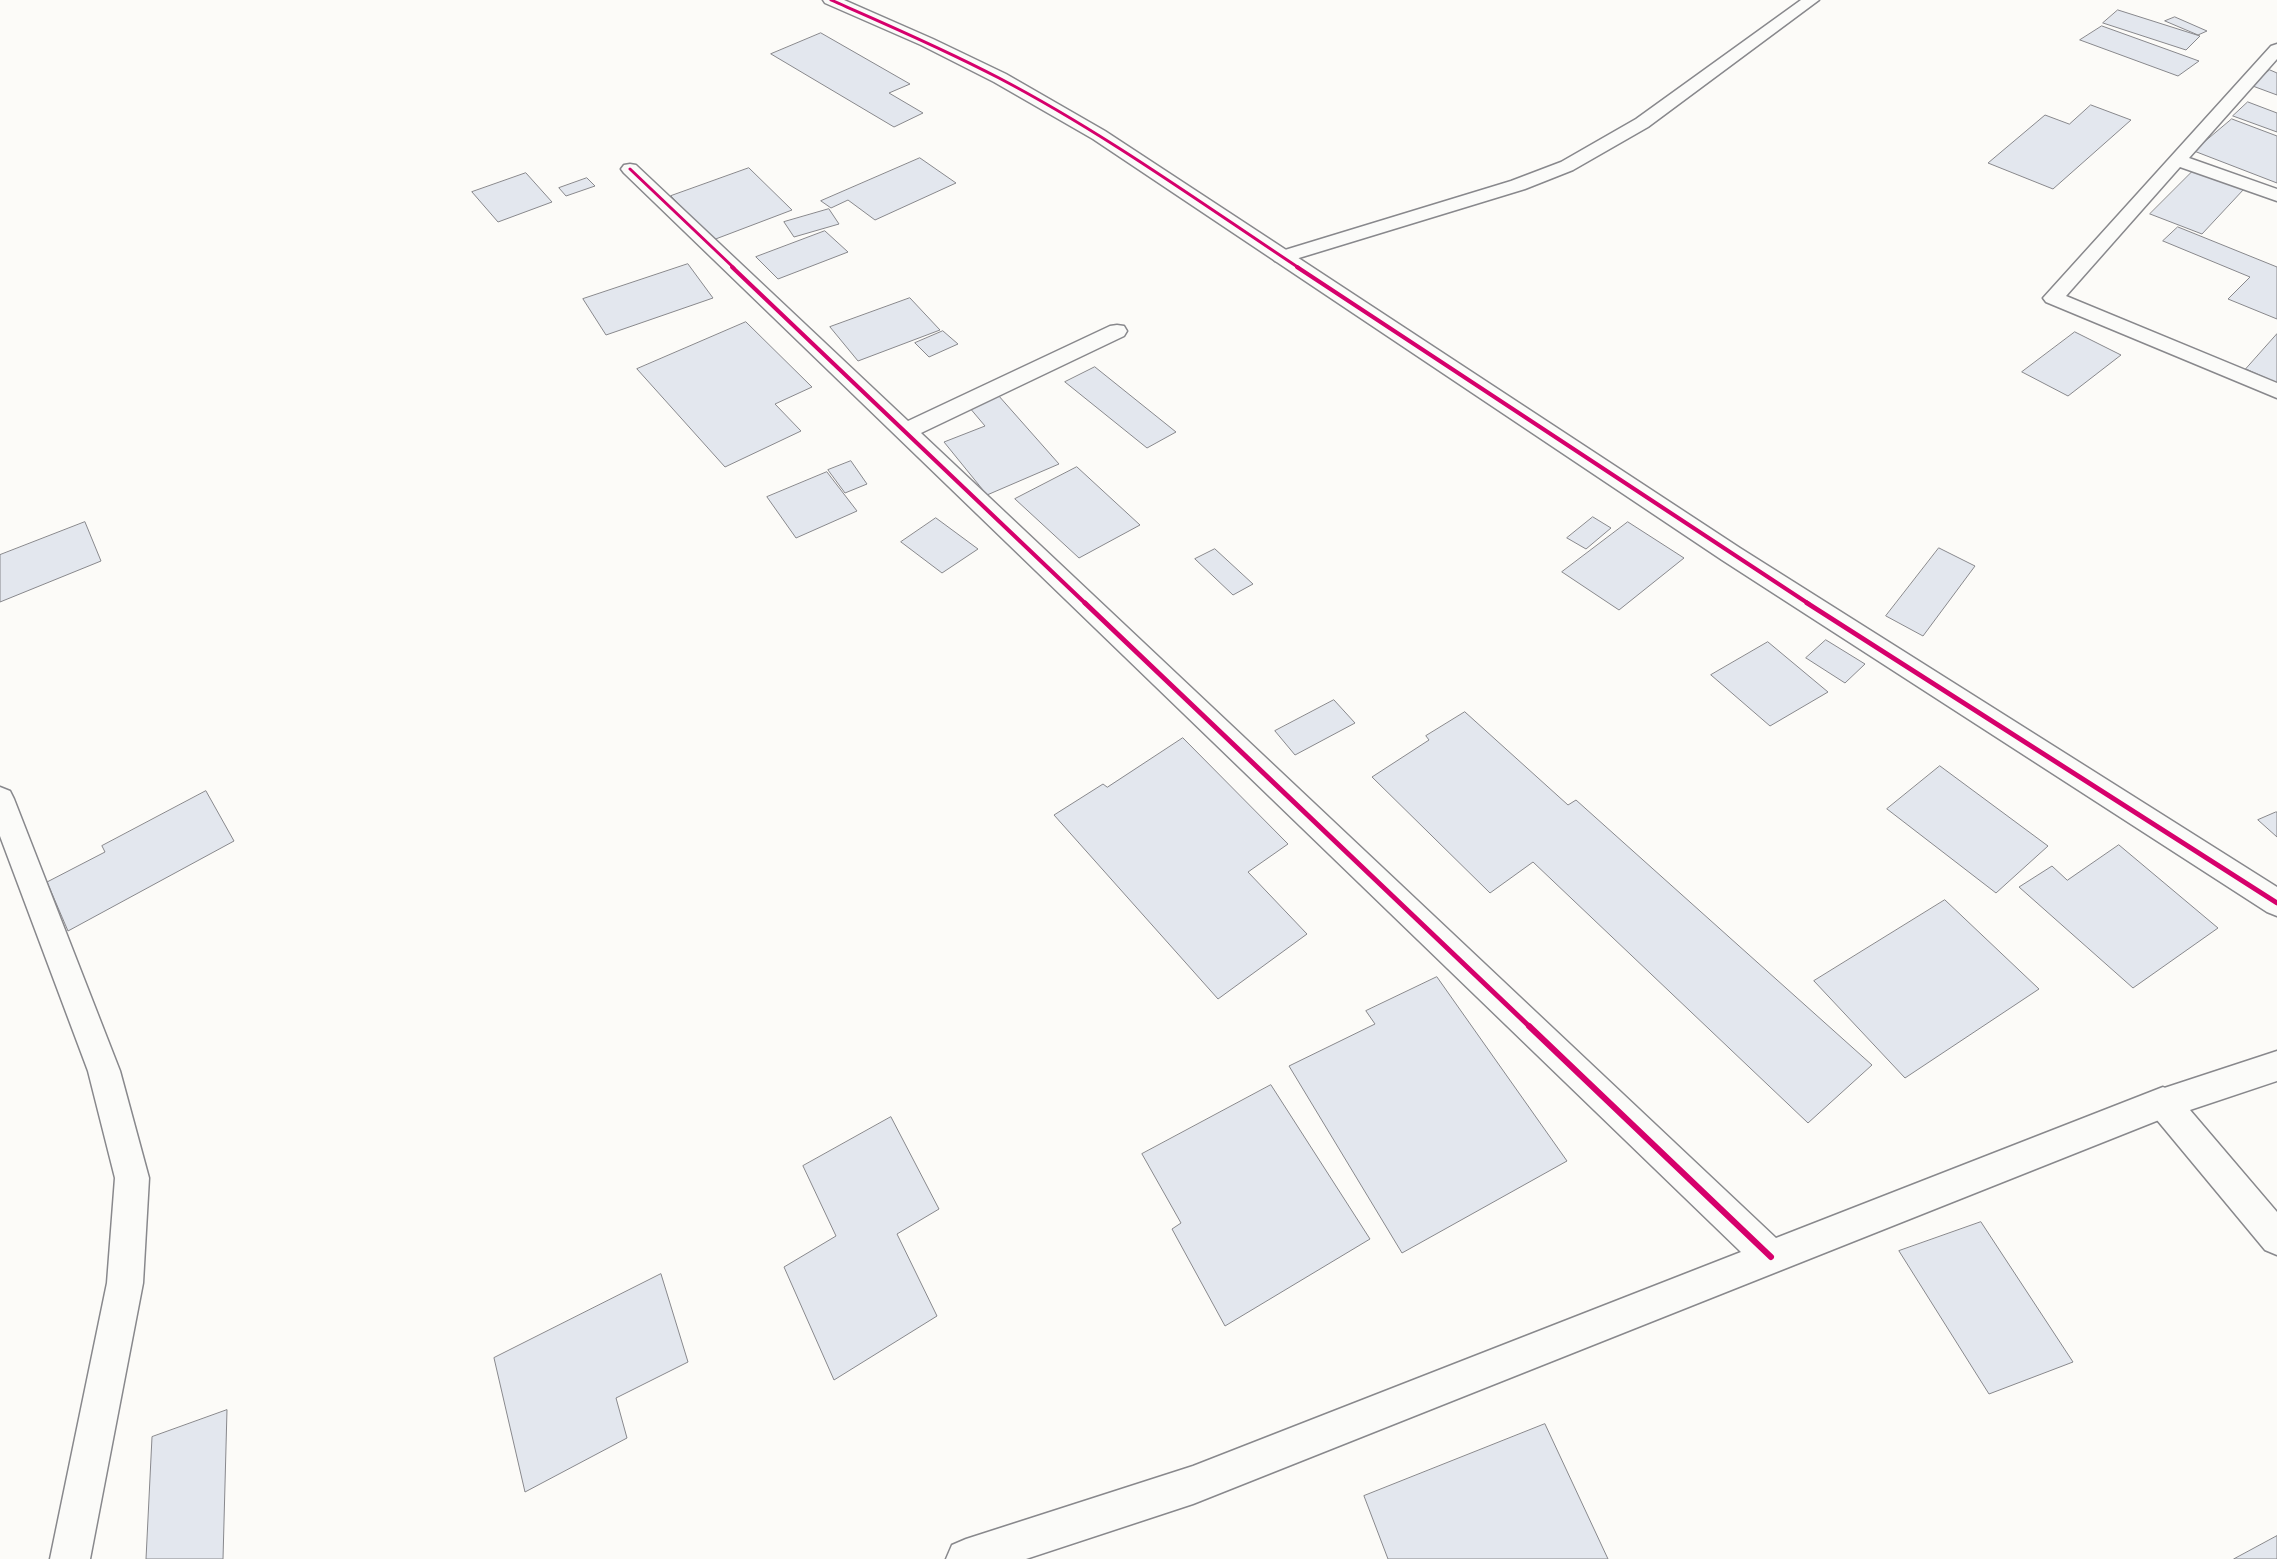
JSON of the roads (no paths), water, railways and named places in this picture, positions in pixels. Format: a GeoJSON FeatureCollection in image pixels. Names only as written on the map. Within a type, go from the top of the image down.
{"type":"FeatureCollection","features":[{"type":"Feature","properties":{"kind":"street"},"geometry":{"type":"LineString","coordinates":[[831,0],[927,42],[1000,78],[1099,135],[1731,554],[2277,903]]}},
{"type":"Feature","properties":{"kind":"street"},"geometry":{"type":"LineString","coordinates":[[1282,256],[1518,185],[1567,166],[1642,123],[1811,0]]}},
{"type":"Feature","properties":{"kind":"street"},"geometry":{"type":"LineString","coordinates":[[2277,49],[2052,298],[2277,391]]}},
{"type":"Feature","properties":{"kind":"street"},"geometry":{"type":"LineString","coordinates":[[2177,160],[2277,195]]}},
{"type":"Feature","properties":{"kind":"street"},"geometry":{"type":"LineString","coordinates":[[630,169],[1771,1257]]}},
{"type":"Feature","properties":{"kind":"street"},"geometry":{"type":"LineString","coordinates":[[905,431],[1117,331]]}},
{"type":"Feature","properties":{"kind":"street"},"geometry":{"type":"LineString","coordinates":[[0,799],[104,1071],[132,1178],[125,1283],[70,1559]]}},
{"type":"Feature","properties":{"kind":"street"},"geometry":{"type":"LineString","coordinates":[[966,1559],[1193,1485],[2163,1103],[2277,1066]]}},
{"type":"Feature","properties":{"kind":"street"},"geometry":{"type":"LineString","coordinates":[[2163,1103],[2277,1238]]}}]}
